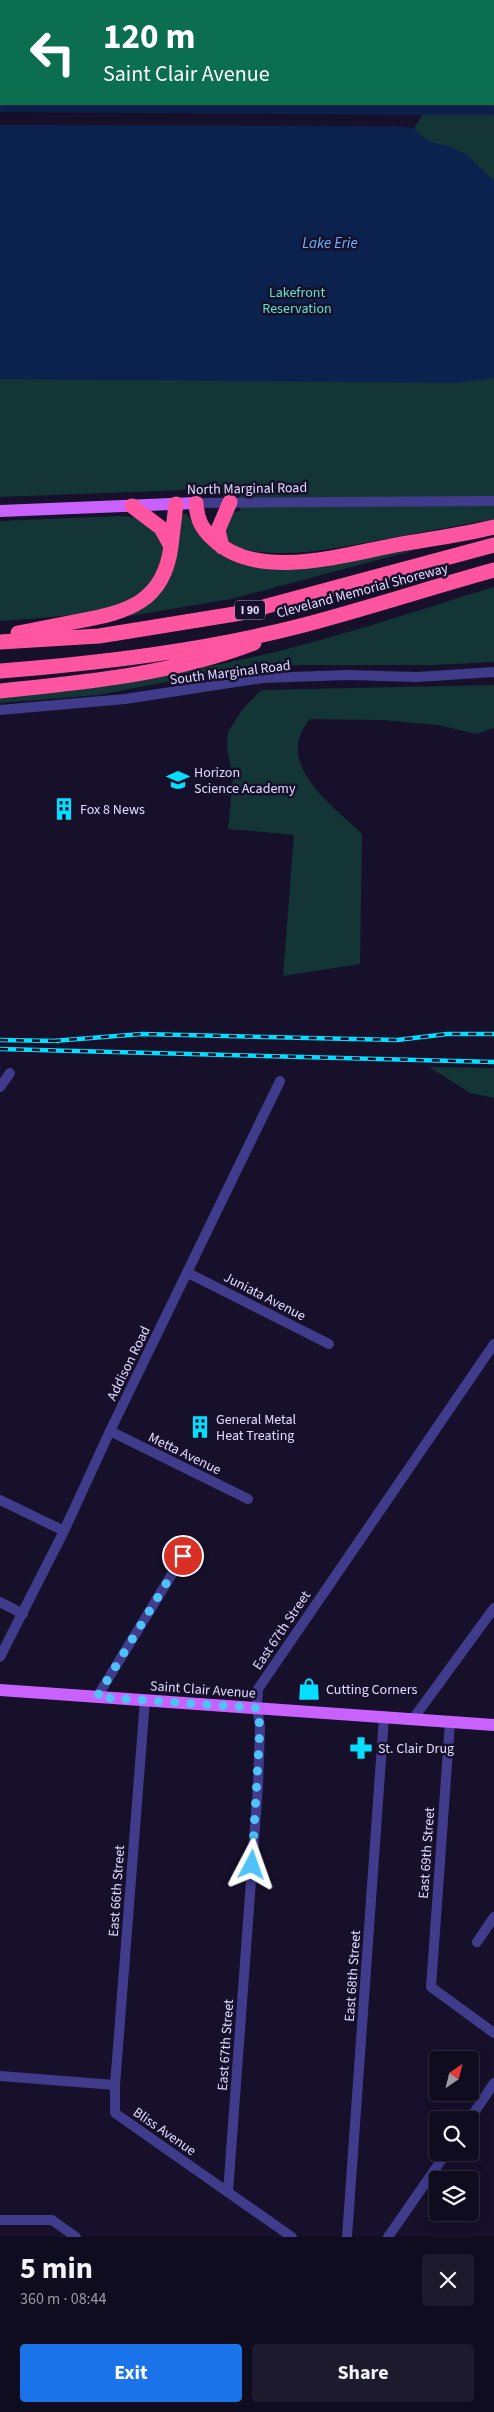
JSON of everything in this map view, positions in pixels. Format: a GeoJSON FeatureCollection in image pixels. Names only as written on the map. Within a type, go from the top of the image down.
{"type":"FeatureCollection","features":[{"type":"Feature","properties":{"kind":"highway"},"geometry":{"type":"LineString","coordinates":[[222,547],[218,530],[230,502]]}},
{"type":"Feature","properties":{"kind":"highway"},"geometry":{"type":"LineString","coordinates":[[196,503],[196,518],[200,523],[222,547],[247,559],[286,562],[348,554],[494,527]]}},
{"type":"Feature","properties":{"kind":"highway"},"geometry":{"type":"LineString","coordinates":[[0,636],[105,617],[138,604],[149,596],[162,579],[171,546],[176,504]]}},
{"type":"Feature","properties":{"kind":"highway"},"geometry":{"type":"LineString","coordinates":[[132,506],[161,528],[171,546]]}},
{"type":"Feature","properties":{"kind":"highway","name":"Cleveland Memorial Shoreway"},"geometry":{"type":"LineString","coordinates":[[0,642],[99,636],[241,613],[494,545]]}},
{"type":"Feature","properties":{"kind":"highway","name":"Cleveland Memorial Shoreway"},"geometry":{"type":"LineString","coordinates":[[0,671],[98,663],[156,655],[300,626],[494,570]]}},
{"type":"Feature","properties":{"kind":"highway"},"geometry":{"type":"LineString","coordinates":[[0,691],[106,680],[186,663],[228,653],[300,626]]}},
{"type":"Feature","properties":{"kind":"main road","name":"North Marginal Road"},"geometry":{"type":"LineString","coordinates":[[0,511],[196,503]]}},
{"type":"Feature","properties":{"kind":"main road","name":"Saint Clair Avenue"},"geometry":{"type":"LineString","coordinates":[[0,1690],[494,1725]]}},
{"type":"Feature","properties":{"kind":"street","name":"North Marginal Road"},"geometry":{"type":"LineString","coordinates":[[196,503],[494,501]]}},
{"type":"Feature","properties":{"kind":"street","name":"South Marginal Road"},"geometry":{"type":"LineString","coordinates":[[0,710],[125,699],[263,678],[348,675],[417,677],[494,672]]}},
{"type":"Feature","properties":{"kind":"street"},"geometry":{"type":"LineString","coordinates":[[0,1087],[10,1073]]}},
{"type":"Feature","properties":{"kind":"street","name":"Addison Road"},"geometry":{"type":"LineString","coordinates":[[0,1657],[64,1531],[110,1431],[280,1080]]}},
{"type":"Feature","properties":{"kind":"street","name":"Juniata Avenue"},"geometry":{"type":"LineString","coordinates":[[188,1273],[329,1344]]}},
{"type":"Feature","properties":{"kind":"street","name":"East 67th Street"},"geometry":{"type":"LineString","coordinates":[[228,2192],[258,1786],[260,1727],[257,1708],[258,1689],[494,1344]]}},
{"type":"Feature","properties":{"kind":"street","name":"Metta Avenue"},"geometry":{"type":"LineString","coordinates":[[110,1431],[248,1499]]}},
{"type":"Feature","properties":{"kind":"street"},"geometry":{"type":"LineString","coordinates":[[0,1500],[64,1531]]}},
{"type":"Feature","properties":{"kind":"street"},"geometry":{"type":"LineString","coordinates":[[97,1697],[183,1556]]}},
{"type":"Feature","properties":{"kind":"street"},"geometry":{"type":"LineString","coordinates":[[0,1602],[23,1614]]}},
{"type":"Feature","properties":{"kind":"street"},"geometry":{"type":"LineString","coordinates":[[413,1719],[494,1608]]}},
{"type":"Feature","properties":{"kind":"street","name":"East 66th Street"},"geometry":{"type":"LineString","coordinates":[[115,2085],[145,1700]]}},
{"type":"Feature","properties":{"kind":"street","name":"East 68th Street"},"geometry":{"type":"LineString","coordinates":[[347,2237],[384,1717]]}},
{"type":"Feature","properties":{"kind":"street","name":"East 69th Street"},"geometry":{"type":"LineString","coordinates":[[450,1722],[431,1987],[494,2033]]}},
{"type":"Feature","properties":{"kind":"street"},"geometry":{"type":"LineString","coordinates":[[477,1942],[494,1917]]}},
{"type":"Feature","properties":{"kind":"street"},"geometry":{"type":"LineString","coordinates":[[0,2076],[115,2085]]}},
{"type":"Feature","properties":{"kind":"street"},"geometry":{"type":"LineString","coordinates":[[475,2111],[494,2084]]}},
{"type":"Feature","properties":{"kind":"street","name":"Bliss Avenue"},"geometry":{"type":"LineString","coordinates":[[115,2085],[115,2113],[292,2237]]}},
{"type":"Feature","properties":{"kind":"street"},"geometry":{"type":"LineString","coordinates":[[388,2237],[440,2161]]}},
{"type":"Feature","properties":{"kind":"street"},"geometry":{"type":"LineString","coordinates":[[0,2220],[52,2220],[76,2237]]}},
{"type":"Feature","properties":{"kind":"green space","name":"Lake Erie"},"geometry":{"type":"Polygon","coordinates":[[[0,105],[494,105],[494,519],[324,550],[268,553],[230,546],[223,535],[234,512],[240,511],[239,488],[0,497],[0,105]]]}},
{"type":"Feature","properties":{"kind":"green space"},"geometry":{"type":"Polygon","coordinates":[[[180,514],[187,514],[196,529],[249,565],[414,547],[415,550],[231,599],[130,616],[129,613],[154,598],[180,514]]]}},
{"type":"Feature","properties":{"kind":"green space"},"geometry":{"type":"Polygon","coordinates":[[[119,516],[137,518],[148,523],[157,533],[165,548],[156,574],[145,590],[126,602],[92,612],[0,621],[0,521],[119,516]]]}},
{"type":"Feature","properties":{"kind":"green space"},"geometry":{"type":"Polygon","coordinates":[[[494,587],[494,662],[433,665],[246,667],[98,695],[0,703],[0,697],[143,678],[213,666],[283,650],[363,628],[494,587]]]}},
{"type":"Feature","properties":{"kind":"green space"},"geometry":{"type":"Polygon","coordinates":[[[494,685],[494,728],[476,734],[438,725],[382,720],[310,719],[300,736],[298,752],[302,767],[310,782],[322,796],[362,834],[360,964],[283,976],[294,835],[228,829],[233,778],[227,747],[228,732],[242,710],[261,690],[494,685]]]}},
{"type":"Feature","properties":{"kind":"green space"},"geometry":{"type":"Polygon","coordinates":[[[429,1067],[494,1068],[494,1098],[470,1093],[429,1067]]]}},
{"type":"Feature","properties":{"kind":"water","name":"Lake Erie"},"geometry":{"type":"Polygon","coordinates":[[[0,105],[494,105],[494,115],[422,115],[414,128],[425,139],[463,153],[494,180],[494,378],[457,383],[0,379],[0,105]]]}},
{"type":"Feature","properties":{"kind":"pier"},"geometry":{"type":"Polygon","coordinates":[[[0,112],[422,115],[414,128],[396,126],[0,125],[0,112]]]}},
{"type":"Feature","properties":{"kind":"railway"},"geometry":{"type":"LineString","coordinates":[[53,1041],[142,1034],[397,1040],[447,1034],[494,1034]]}},
{"type":"Feature","properties":{"kind":"railway"},"geometry":{"type":"LineString","coordinates":[[0,1040],[59,1041]]}},
{"type":"Feature","properties":{"kind":"railway"},"geometry":{"type":"LineString","coordinates":[[0,1049],[494,1062]]}},
{"type":"Feature","properties":{"kind":"place","name":"Horizon Science Academy"},"geometry":{"type":"Point","coordinates":[178,780]}},
{"type":"Feature","properties":{"kind":"place","name":"Fox 8 News"},"geometry":{"type":"Point","coordinates":[64,809]}},
{"type":"Feature","properties":{"kind":"place","name":"General Metal Heat Treating"},"geometry":{"type":"Point","coordinates":[200,1427]}},
{"type":"Feature","properties":{"kind":"place","name":"Cutting Corners"},"geometry":{"type":"Point","coordinates":[309,1689]}},
{"type":"Feature","properties":{"kind":"place","name":"St. Clair Drug"},"geometry":{"type":"Point","coordinates":[361,1748]}},
{"type":"Feature","properties":{"kind":"route"},"geometry":{"type":"LineString","coordinates":[[183,1556],[97,1697],[257,1708],[260,1727],[252,1865]]}},
{"type":"Feature","properties":{"kind":"park label","name":"Lakefront Reservation"},"geometry":{"type":"Point","coordinates":[297,300]}}]}
